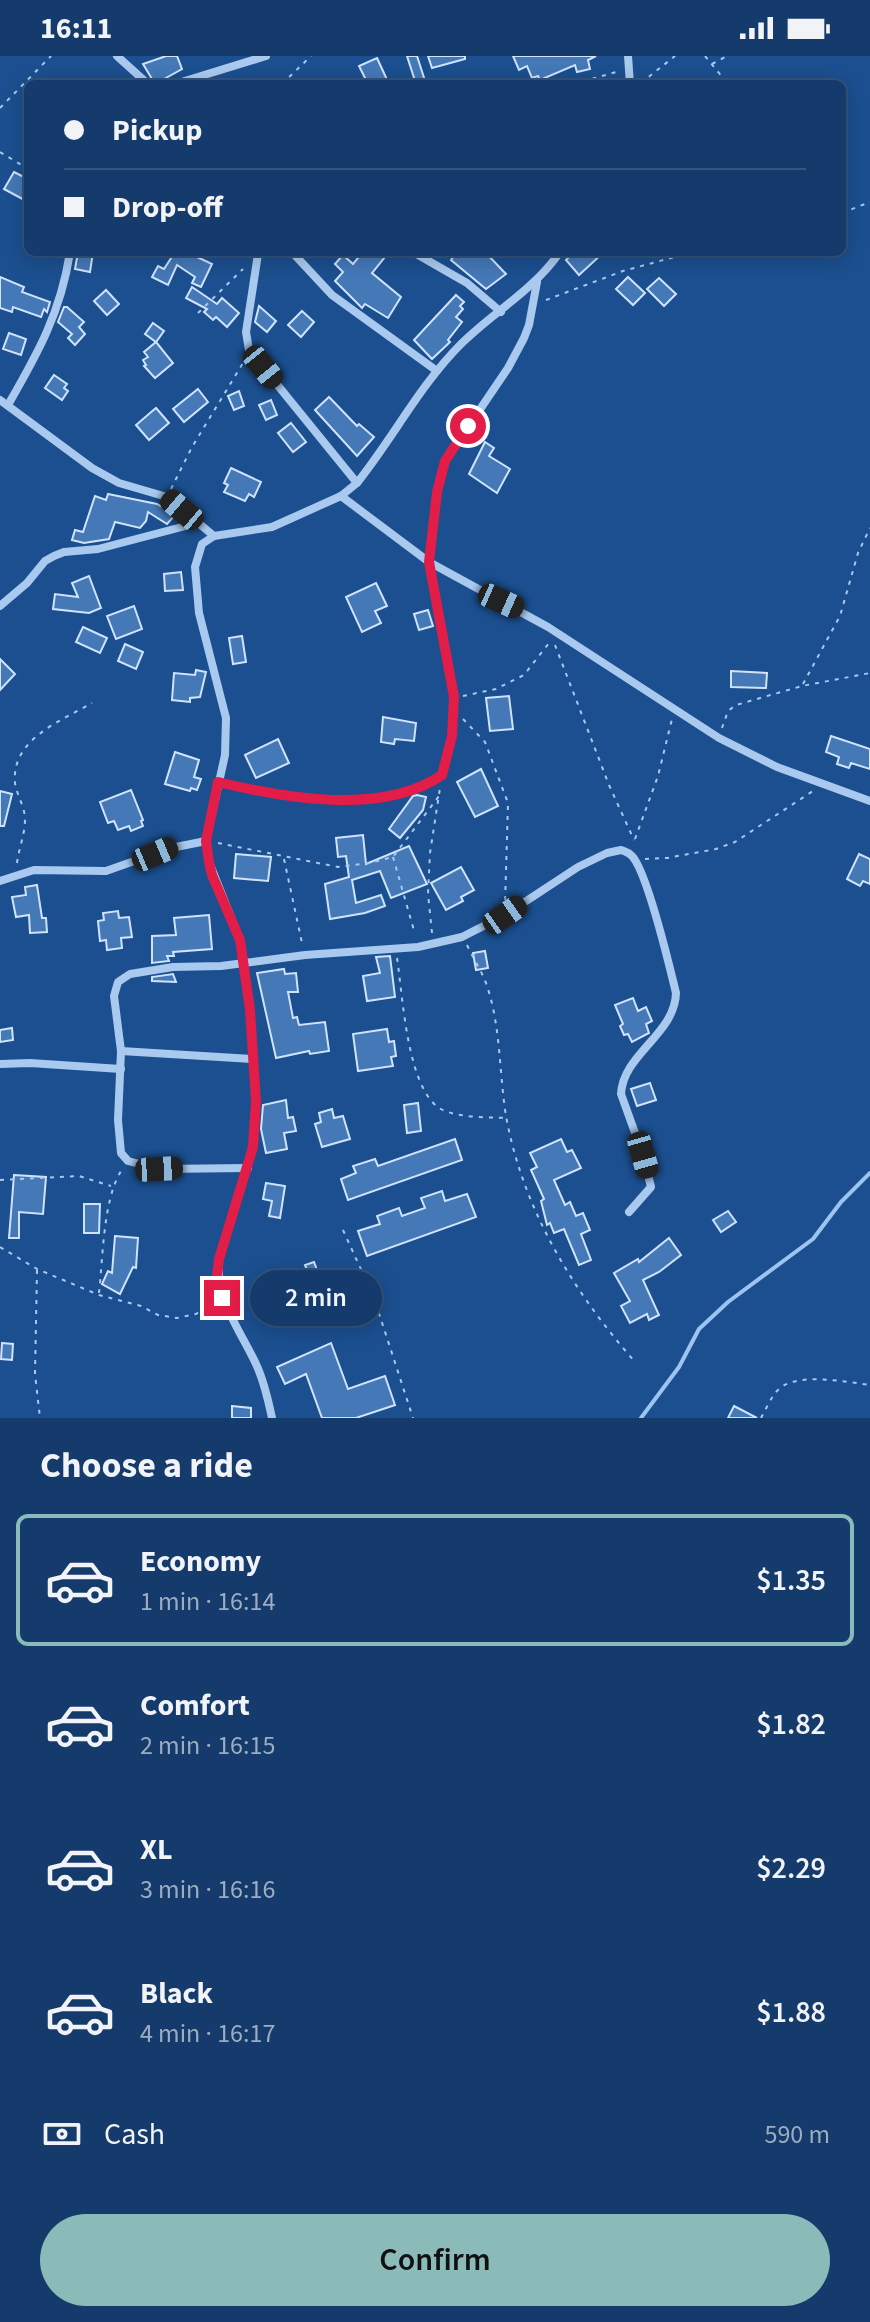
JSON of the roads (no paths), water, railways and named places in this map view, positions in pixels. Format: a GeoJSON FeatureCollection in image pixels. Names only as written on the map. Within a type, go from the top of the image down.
{"type":"FeatureCollection","features":[{"type":"Feature","properties":{"kind":"street"},"geometry":{"type":"LineString","coordinates":[[117,56],[144,80]]}},
{"type":"Feature","properties":{"kind":"street"},"geometry":{"type":"LineString","coordinates":[[188,80],[266,56]]}},
{"type":"Feature","properties":{"kind":"street"},"geometry":{"type":"LineString","coordinates":[[628,56],[630,80]]}},
{"type":"Feature","properties":{"kind":"street"},"geometry":{"type":"LineString","coordinates":[[69,256],[62,298],[52,324],[4,402],[92,468],[119,483],[167,497],[214,536]]}},
{"type":"Feature","properties":{"kind":"street"},"geometry":{"type":"LineString","coordinates":[[258,256],[246,332],[249,350],[357,483]]}},
{"type":"Feature","properties":{"kind":"street"},"geometry":{"type":"LineString","coordinates":[[296,256],[332,295],[437,371]]}},
{"type":"Feature","properties":{"kind":"street"},"geometry":{"type":"LineString","coordinates":[[420,256],[467,283],[501,312]]}},
{"type":"Feature","properties":{"kind":"street"},"geometry":{"type":"LineString","coordinates":[[272,1418],[257,1365],[222,1298],[217,1276],[219,1259],[248,1168],[256,1126],[250,1010],[240,940],[212,875],[206,841],[225,755],[226,718],[201,624],[195,567],[202,544],[214,536],[272,527],[341,496],[357,483],[437,371],[462,344],[537,281],[557,256]]}},
{"type":"Feature","properties":{"kind":"street"},"geometry":{"type":"LineString","coordinates":[[218,782],[319,799],[373,798],[408,792],[442,775],[449,751],[454,697],[429,562],[437,492],[445,461],[508,368],[529,325],[537,281]]}},
{"type":"Feature","properties":{"kind":"street"},"geometry":{"type":"LineString","coordinates":[[341,496],[429,562],[484,594],[519,609],[719,738],[777,767],[870,801]]}},
{"type":"Feature","properties":{"kind":"street"},"geometry":{"type":"LineString","coordinates":[[0,606],[27,583],[45,561],[54,556],[98,549],[197,523]]}},
{"type":"Feature","properties":{"kind":"street"},"geometry":{"type":"LineString","coordinates":[[0,881],[34,870],[106,871],[171,848],[206,841]]}},
{"type":"Feature","properties":{"kind":"street"},"geometry":{"type":"LineString","coordinates":[[248,1168],[159,1169],[128,1161],[121,1153],[118,1120],[121,1051],[114,996],[118,982],[130,974],[173,967],[418,947],[462,937],[505,915],[546,885],[607,853],[621,850],[633,858],[650,900],[676,993],[670,1017],[635,1063],[622,1086],[621,1094],[651,1187],[629,1212]]}},
{"type":"Feature","properties":{"kind":"street"},"geometry":{"type":"LineString","coordinates":[[121,1051],[252,1059]]}},
{"type":"Feature","properties":{"kind":"street"},"geometry":{"type":"LineString","coordinates":[[0,1064],[121,1069]]}},
{"type":"Feature","properties":{"kind":"waterway"},"geometry":{"type":"LineString","coordinates":[[641,1418],[679,1367],[699,1329],[728,1302],[813,1239],[841,1202],[870,1173]]}}]}
